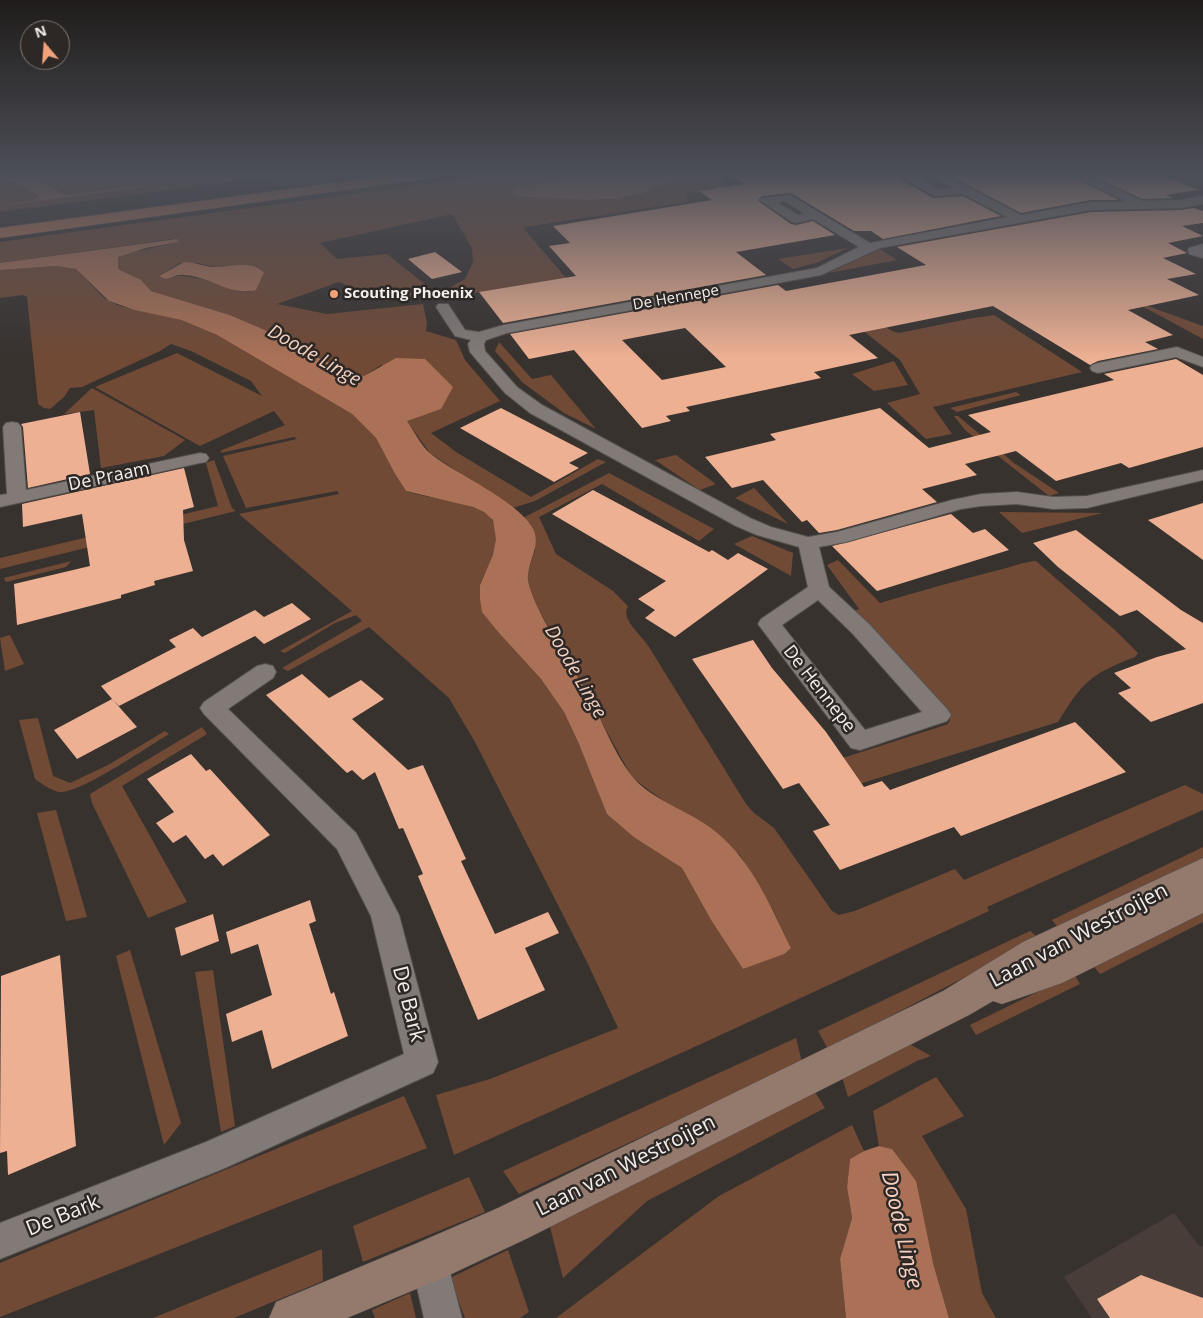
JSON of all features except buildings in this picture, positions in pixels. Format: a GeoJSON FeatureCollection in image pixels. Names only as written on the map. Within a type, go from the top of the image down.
{"type":"FeatureCollection","features":[{"type":"Feature","properties":{"kind":"street"},"geometry":{"type":"LineString","coordinates":[[849,236],[868,247]]}},
{"type":"Feature","properties":{"kind":"street","name":"De Hennepe"},"geometry":{"type":"LineString","coordinates":[[480,337],[504,330],[820,271],[868,247],[927,236]]}},
{"type":"Feature","properties":{"kind":"street"},"geometry":{"type":"LineString","coordinates":[[1203,248],[1194,251],[1203,254]]}},
{"type":"Feature","properties":{"kind":"street"},"geometry":{"type":"LineString","coordinates":[[443,307],[460,333],[480,337],[476,344],[478,352],[511,390],[536,409],[742,522],[764,531],[808,543],[839,538],[959,504],[981,500],[1017,498],[1053,503],[1087,502],[1203,475]]}},
{"type":"Feature","properties":{"kind":"street"},"geometry":{"type":"LineString","coordinates":[[1098,368],[1177,352],[1203,362]]}},
{"type":"Feature","properties":{"kind":"street","name":"De Praam"},"geometry":{"type":"LineString","coordinates":[[12,427],[9,499],[200,458]]}},
{"type":"Feature","properties":{"kind":"street"},"geometry":{"type":"LineString","coordinates":[[1183,480],[1203,494]]}},
{"type":"Feature","properties":{"kind":"street"},"geometry":{"type":"LineString","coordinates":[[808,543],[819,589]]}},
{"type":"Feature","properties":{"kind":"street","name":"De Hennepe"},"geometry":{"type":"LineString","coordinates":[[819,589],[861,629],[939,715],[860,742],[769,624],[819,589]]}},
{"type":"Feature","properties":{"kind":"street","name":"De Bark"},"geometry":{"type":"LineString","coordinates":[[0,1241],[213,1156],[422,1062],[386,915],[347,841],[212,708],[265,672]]}},
{"type":"Feature","properties":{"kind":"street","name":"Laan van Westroijen"},"geometry":{"type":"LineString","coordinates":[[292,1318],[428,1262],[513,1223],[956,1003],[1036,954],[1203,872]]}},
{"type":"Feature","properties":{"kind":"street","name":"Laan van Westroijen"},"geometry":{"type":"LineString","coordinates":[[956,1003],[1049,971],[1203,896]]}},
{"type":"Feature","properties":{"kind":"street"},"geometry":{"type":"LineString","coordinates":[[428,1262],[443,1318]]}},
{"type":"Feature","properties":{"kind":"shaded area"},"geometry":{"type":"Polygon","coordinates":[[[48,236],[354,236],[320,243],[337,259],[387,254],[436,293],[386,301],[339,282],[277,304],[327,314],[423,304],[427,323],[426,331],[456,340],[465,360],[500,401],[431,433],[456,452],[531,497],[598,459],[606,462],[535,501],[512,508],[430,453],[406,420],[441,409],[381,365],[364,376],[289,346],[279,336],[230,315],[151,291],[140,280],[118,269],[118,257],[179,242],[172,239],[0,263],[0,242],[48,236]],[[180,263],[159,276],[196,278],[244,292],[250,292],[263,277],[260,269],[247,265],[215,267],[197,263],[180,263]]]}},
{"type":"Feature","properties":{"kind":"shaded area"},"geometry":{"type":"Polygon","coordinates":[[[465,236],[530,236],[566,278],[449,297],[442,292],[465,279],[473,262],[472,248],[465,236]]]}},
{"type":"Feature","properties":{"kind":"shaded area"},"geometry":{"type":"Polygon","coordinates":[[[848,248],[816,263],[793,269],[778,259],[848,248]]]}},
{"type":"Feature","properties":{"kind":"shaded area"},"geometry":{"type":"Polygon","coordinates":[[[880,249],[897,260],[829,273],[880,249]]]}},
{"type":"Feature","properties":{"kind":"shaded area"},"geometry":{"type":"Polygon","coordinates":[[[57,266],[76,269],[104,298],[117,305],[181,320],[217,335],[352,414],[376,438],[406,491],[467,505],[479,509],[488,515],[495,525],[496,541],[493,556],[480,585],[499,633],[541,679],[564,712],[579,744],[635,838],[682,868],[711,920],[743,969],[791,948],[773,910],[740,855],[632,777],[538,608],[528,584],[527,573],[535,551],[532,528],[523,518],[609,473],[714,529],[699,541],[602,484],[539,517],[556,554],[613,591],[628,606],[626,611],[629,622],[646,642],[746,804],[754,813],[774,828],[832,911],[839,915],[855,911],[955,869],[964,880],[1185,785],[1203,794],[1203,810],[987,907],[989,911],[701,1044],[454,1155],[436,1095],[490,1079],[618,1028],[587,962],[475,742],[449,698],[369,627],[288,671],[282,668],[362,621],[356,615],[335,623],[285,653],[280,651],[352,611],[239,514],[339,494],[337,491],[246,508],[223,456],[297,439],[294,437],[220,453],[222,450],[285,425],[274,411],[200,446],[95,387],[177,353],[262,396],[251,381],[191,351],[171,344],[160,351],[82,387],[70,388],[64,397],[50,409],[38,404],[27,297],[23,295],[0,298],[0,270],[57,266]]]}},
{"type":"Feature","properties":{"kind":"shaded area"},"geometry":{"type":"Polygon","coordinates":[[[1131,300],[1203,326],[1203,339],[1131,300]]]}},
{"type":"Feature","properties":{"kind":"shaded area"},"geometry":{"type":"Polygon","coordinates":[[[865,314],[892,331],[899,333],[994,315],[1082,372],[933,407],[952,434],[926,439],[887,403],[920,394],[900,360],[847,318],[865,314]]]}},
{"type":"Feature","properties":{"kind":"shaded area"},"geometry":{"type":"Polygon","coordinates":[[[499,342],[532,379],[551,375],[596,429],[564,413],[522,382],[495,351],[499,342]]]}},
{"type":"Feature","properties":{"kind":"shaded area"},"geometry":{"type":"Polygon","coordinates":[[[894,361],[908,385],[874,391],[852,374],[894,361]]]}},
{"type":"Feature","properties":{"kind":"shaded area"},"geometry":{"type":"Polygon","coordinates":[[[92,388],[185,440],[164,456],[101,468],[94,410],[64,414],[92,388]]]}},
{"type":"Feature","properties":{"kind":"shaded area"},"geometry":{"type":"Polygon","coordinates":[[[1016,392],[1021,395],[957,412],[950,408],[1016,392]]]}},
{"type":"Feature","properties":{"kind":"shaded area"},"geometry":{"type":"Polygon","coordinates":[[[954,416],[958,416],[1014,463],[1059,493],[1049,496],[965,430],[954,416]]]}},
{"type":"Feature","properties":{"kind":"shaded area"},"geometry":{"type":"Polygon","coordinates":[[[676,455],[716,484],[700,490],[655,460],[676,455]]]}},
{"type":"Feature","properties":{"kind":"shaded area"},"geometry":{"type":"Polygon","coordinates":[[[214,460],[232,508],[236,511],[0,569],[0,558],[218,506],[206,463],[214,460]]]}},
{"type":"Feature","properties":{"kind":"shaded area"},"geometry":{"type":"Polygon","coordinates":[[[754,488],[788,524],[735,498],[754,488]]]}},
{"type":"Feature","properties":{"kind":"shaded area"},"geometry":{"type":"Polygon","coordinates":[[[999,512],[1102,513],[1022,533],[999,512]]]}},
{"type":"Feature","properties":{"kind":"shaded area"},"geometry":{"type":"Polygon","coordinates":[[[752,536],[793,553],[791,576],[734,544],[752,536]]]}},
{"type":"Feature","properties":{"kind":"shaded area"},"geometry":{"type":"Polygon","coordinates":[[[838,560],[880,603],[1022,563],[1036,561],[1116,631],[1138,653],[1135,657],[1097,674],[1081,688],[1058,722],[856,785],[836,758],[846,757],[948,724],[950,720],[854,611],[859,609],[827,565],[838,560]]]}},
{"type":"Feature","properties":{"kind":"shaded area"},"geometry":{"type":"Polygon","coordinates":[[[71,561],[66,567],[6,582],[4,578],[71,561]]]}},
{"type":"Feature","properties":{"kind":"shaded area"},"geometry":{"type":"Polygon","coordinates":[[[10,635],[24,664],[5,671],[0,638],[10,635]]]}},
{"type":"Feature","properties":{"kind":"shaded area"},"geometry":{"type":"Polygon","coordinates":[[[38,718],[53,776],[70,783],[108,765],[165,731],[169,734],[97,778],[68,791],[59,792],[35,779],[19,720],[38,718]]]}},
{"type":"Feature","properties":{"kind":"shaded area"},"geometry":{"type":"Polygon","coordinates":[[[202,727],[207,734],[122,786],[187,902],[148,918],[92,803],[90,794],[202,727]]]}},
{"type":"Feature","properties":{"kind":"shaded area"},"geometry":{"type":"Polygon","coordinates":[[[56,810],[87,917],[66,921],[37,813],[56,810]]]}},
{"type":"Feature","properties":{"kind":"shaded area"},"geometry":{"type":"Polygon","coordinates":[[[1203,847],[1203,862],[1060,930],[1052,920],[1203,847]]]}},
{"type":"Feature","properties":{"kind":"shaded area"},"geometry":{"type":"Polygon","coordinates":[[[1203,908],[1203,922],[1100,974],[1092,964],[1203,908]]]}},
{"type":"Feature","properties":{"kind":"shaded area"},"geometry":{"type":"Polygon","coordinates":[[[1030,931],[1039,938],[828,1049],[818,1031],[1030,931]]]}},
{"type":"Feature","properties":{"kind":"shaded area"},"geometry":{"type":"Polygon","coordinates":[[[130,950],[181,1123],[164,1145],[116,956],[130,950]]]}},
{"type":"Feature","properties":{"kind":"shaded area"},"geometry":{"type":"Polygon","coordinates":[[[213,970],[235,1126],[221,1132],[195,972],[213,970]]]}},
{"type":"Feature","properties":{"kind":"shaded area"},"geometry":{"type":"Polygon","coordinates":[[[1074,974],[1080,984],[976,1035],[970,1025],[1074,974]]]}},
{"type":"Feature","properties":{"kind":"shaded area"},"geometry":{"type":"Polygon","coordinates":[[[796,1038],[802,1062],[519,1194],[503,1171],[796,1038]]]}},
{"type":"Feature","properties":{"kind":"shaded area"},"geometry":{"type":"Polygon","coordinates":[[[906,1042],[931,1056],[917,1061],[848,1097],[841,1073],[906,1042]]]}},
{"type":"Feature","properties":{"kind":"shaded area"},"geometry":{"type":"Polygon","coordinates":[[[936,1077],[964,1116],[922,1136],[966,1209],[982,1293],[996,1318],[949,1318],[933,1263],[892,1149],[879,1146],[873,1111],[936,1077]]]}},
{"type":"Feature","properties":{"kind":"shaded area"},"geometry":{"type":"Polygon","coordinates":[[[813,1089],[825,1108],[647,1201],[563,1278],[549,1223],[813,1089]]]}},
{"type":"Feature","properties":{"kind":"shaded area"},"geometry":{"type":"Polygon","coordinates":[[[404,1096],[427,1148],[0,1317],[0,1263],[404,1096]]]}},
{"type":"Feature","properties":{"kind":"shaded area"},"geometry":{"type":"Polygon","coordinates":[[[852,1125],[864,1151],[850,1159],[847,1187],[852,1218],[840,1259],[846,1318],[556,1318],[719,1196],[852,1125]]]}},
{"type":"Feature","properties":{"kind":"shaded area"},"geometry":{"type":"Polygon","coordinates":[[[469,1177],[485,1212],[363,1262],[353,1226],[469,1177]]]}},
{"type":"Feature","properties":{"kind":"shaded area"},"geometry":{"type":"Polygon","coordinates":[[[1174,1213],[1200,1247],[1203,1246],[1203,1318],[1092,1318],[1064,1277],[1174,1213]]]}},
{"type":"Feature","properties":{"kind":"shaded area"},"geometry":{"type":"Polygon","coordinates":[[[322,1249],[323,1281],[234,1318],[153,1318],[322,1249]]]}},
{"type":"Feature","properties":{"kind":"shaded area"},"geometry":{"type":"Polygon","coordinates":[[[508,1250],[529,1312],[520,1318],[465,1318],[450,1278],[508,1250]]]}},
{"type":"Feature","properties":{"kind":"shaded area"},"geometry":{"type":"Polygon","coordinates":[[[410,1293],[416,1318],[375,1318],[372,1310],[410,1293]]]}},
{"type":"Feature","properties":{"kind":"water","name":"Doode Linge"},"geometry":{"type":"Polygon","coordinates":[[[177,239],[179,242],[146,248],[118,257],[118,269],[141,280],[151,291],[230,315],[279,336],[289,346],[364,376],[396,358],[425,359],[453,387],[441,409],[407,421],[427,451],[513,507],[532,527],[536,542],[528,578],[534,598],[547,625],[592,702],[624,765],[639,784],[706,825],[729,844],[760,885],[791,948],[784,954],[743,969],[711,920],[682,868],[635,838],[607,814],[564,712],[541,679],[482,612],[480,585],[493,555],[496,539],[493,520],[484,512],[473,507],[406,491],[376,438],[352,414],[217,335],[181,320],[135,310],[109,301],[76,269],[57,266],[0,270],[0,263],[177,239]]]}},
{"type":"Feature","properties":{"kind":"water"},"geometry":{"type":"Polygon","coordinates":[[[184,262],[212,267],[246,265],[253,266],[264,273],[256,290],[247,291],[229,289],[193,276],[179,275],[165,279],[159,276],[184,262]]]}},
{"type":"Feature","properties":{"kind":"water","name":"Doode Linge"},"geometry":{"type":"Polygon","coordinates":[[[879,1146],[892,1149],[916,1181],[933,1263],[949,1318],[846,1318],[840,1259],[852,1218],[847,1187],[850,1159],[864,1151],[879,1146]]]}},
{"type":"Feature","properties":{"kind":"place","name":"Scouting Phoenix"},"geometry":{"type":"Point","coordinates":[334,294]}}]}
